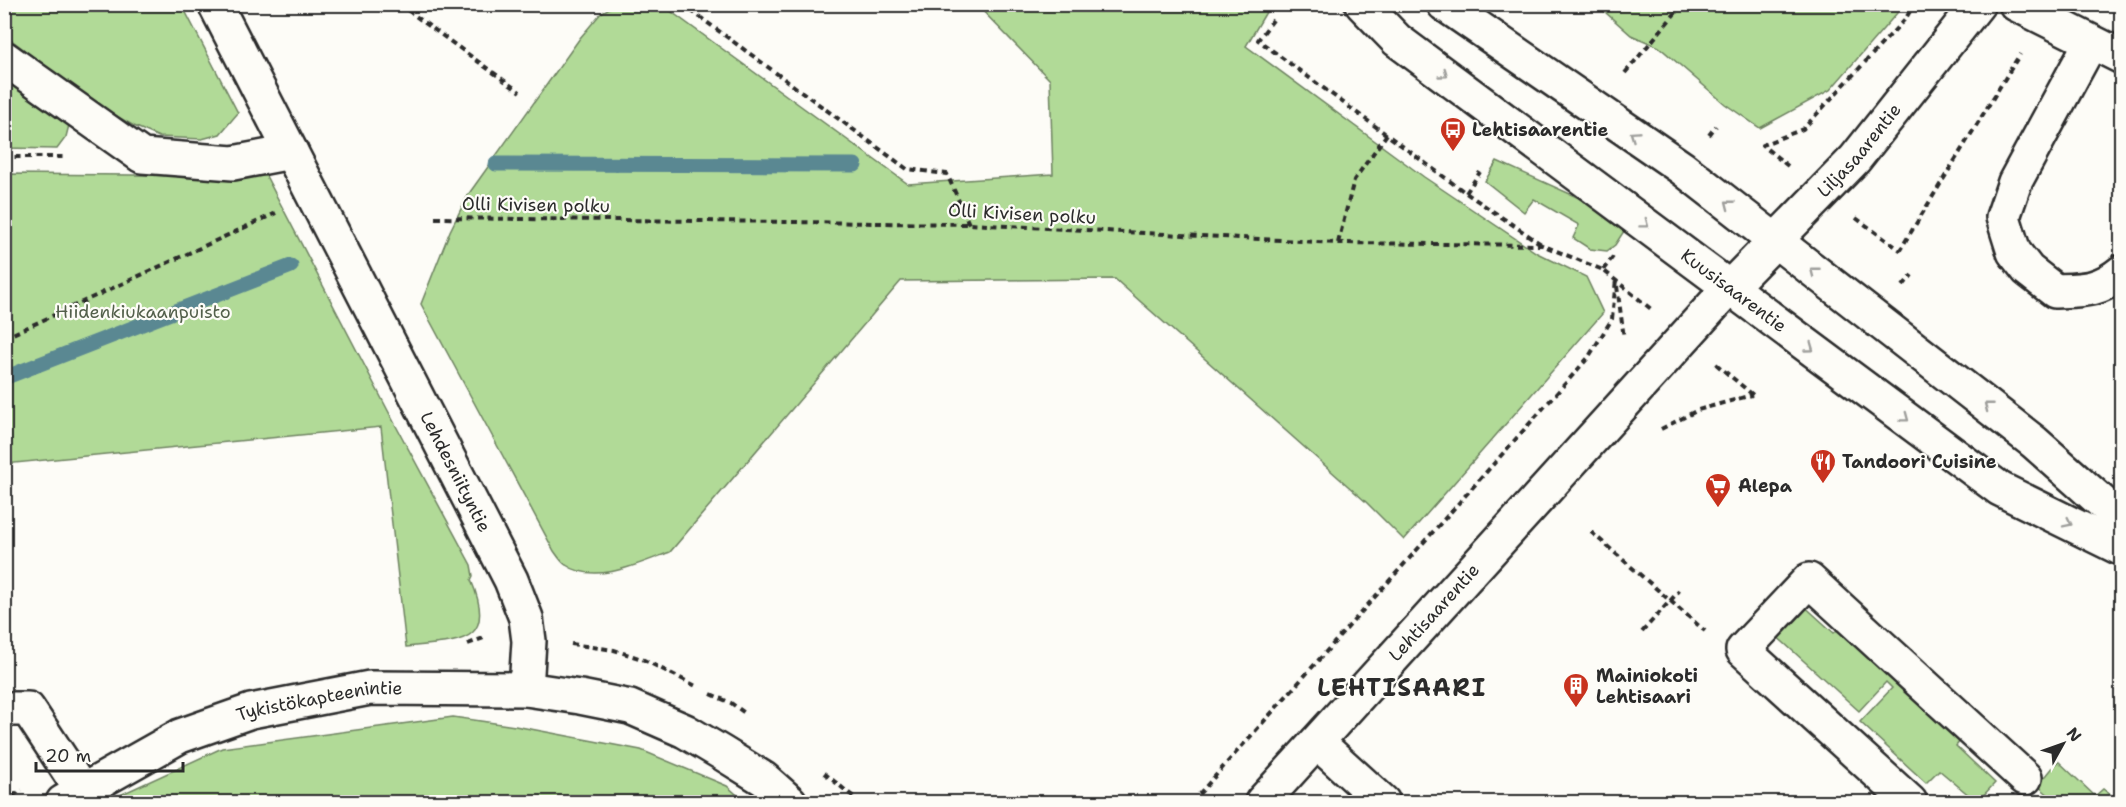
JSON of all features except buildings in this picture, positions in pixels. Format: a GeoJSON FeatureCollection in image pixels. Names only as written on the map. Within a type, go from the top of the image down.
{"type":"FeatureCollection","features":[{"type":"Feature","properties":{"kind":"street","name":"Lehdesniityntie"},"geometry":{"type":"LineString","coordinates":[[215,4],[511,580],[526,618],[528,630],[526,689]]}},
{"type":"Feature","properties":{"kind":"street","name":"Kuusisaarentie"},"geometry":{"type":"LineString","coordinates":[[1362,4],[1397,40],[2000,489],[2121,549]]}},
{"type":"Feature","properties":{"kind":"street"},"geometry":{"type":"LineString","coordinates":[[1444,4],[1682,168],[2034,442],[2121,519]]}},
{"type":"Feature","properties":{"kind":"street","name":"Liljasaarentie"},"geometry":{"type":"LineString","coordinates":[[1729,288],[1855,159],[1978,4]]}},
{"type":"Feature","properties":{"kind":"street"},"geometry":{"type":"LineString","coordinates":[[2028,10],[2121,57]]}},
{"type":"Feature","properties":{"kind":"street"},"geometry":{"type":"LineString","coordinates":[[2091,42],[2015,182],[2003,217],[2014,252],[2028,270],[2055,291],[2091,290],[2109,283],[2121,272]]}},
{"type":"Feature","properties":{"kind":"street"},"geometry":{"type":"LineString","coordinates":[[4,58],[142,156],[233,163],[291,152]]}},
{"type":"Feature","properties":{"kind":"street","name":"Lehtisaarentie"},"geometry":{"type":"LineString","coordinates":[[1262,802],[1729,288]]}},
{"type":"Feature","properties":{"kind":"street"},"geometry":{"type":"LineString","coordinates":[[1910,802],[1743,650],[1809,580],[2025,778]]}},
{"type":"Feature","properties":{"kind":"street","name":"Tykistökapteenintie"},"geometry":{"type":"LineString","coordinates":[[73,797],[180,736],[251,711],[370,688],[526,689]]}},
{"type":"Feature","properties":{"kind":"street"},"geometry":{"type":"LineString","coordinates":[[526,689],[630,707],[685,731],[764,779],[790,802]]}},
{"type":"Feature","properties":{"kind":"street"},"geometry":{"type":"LineString","coordinates":[[4,709],[28,709],[73,797]]}},
{"type":"Feature","properties":{"kind":"street"},"geometry":{"type":"LineString","coordinates":[[1317,742],[1383,802]]}},
{"type":"Feature","properties":{"kind":"path"},"geometry":{"type":"LineString","coordinates":[[399,4],[520,93]]}},
{"type":"Feature","properties":{"kind":"path"},"geometry":{"type":"LineString","coordinates":[[577,4],[581,9],[584,4]]}},
{"type":"Feature","properties":{"kind":"path"},"geometry":{"type":"LineString","coordinates":[[682,4],[906,169],[947,174],[969,224]]}},
{"type":"Feature","properties":{"kind":"path"},"geometry":{"type":"LineString","coordinates":[[1625,73],[1683,4]]}},
{"type":"Feature","properties":{"kind":"path"},"geometry":{"type":"LineString","coordinates":[[1762,146],[1803,129],[1898,26],[1914,4]]}},
{"type":"Feature","properties":{"kind":"path"},"geometry":{"type":"LineString","coordinates":[[1900,250],[2018,58],[2028,10]]}},
{"type":"Feature","properties":{"kind":"path"},"geometry":{"type":"LineString","coordinates":[[1273,20],[1258,40],[1466,193],[1542,245]]}},
{"type":"Feature","properties":{"kind":"path"},"geometry":{"type":"LineString","coordinates":[[1338,243],[1354,180],[1387,135]]}},
{"type":"Feature","properties":{"kind":"path"},"geometry":{"type":"LineString","coordinates":[[1466,193],[1480,172]]}},
{"type":"Feature","properties":{"kind":"path"},"geometry":{"type":"LineString","coordinates":[[4,338],[313,196]]}},
{"type":"Feature","properties":{"kind":"path","name":"Olli Kivisen polku"},"geometry":{"type":"LineString","coordinates":[[435,218],[969,224],[1338,243],[1542,245],[1581,259],[1603,270]]}},
{"type":"Feature","properties":{"kind":"path"},"geometry":{"type":"LineString","coordinates":[[1192,802],[1588,358],[1612,319],[1616,279]]}},
{"type":"Feature","properties":{"kind":"path"},"geometry":{"type":"LineString","coordinates":[[1591,532],[1710,635]]}},
{"type":"Feature","properties":{"kind":"path"},"geometry":{"type":"LineString","coordinates":[[1642,632],[1678,591]]}},
{"type":"Feature","properties":{"kind":"green space"},"geometry":{"type":"Polygon","coordinates":[[[4,5],[182,5],[238,113],[220,134],[202,139],[159,137],[134,126],[92,102],[5,35],[4,5]]]}},
{"type":"Feature","properties":{"kind":"green space"},"geometry":{"type":"Polygon","coordinates":[[[614,5],[662,5],[908,184],[1053,174],[1050,80],[977,5],[1267,5],[1269,7],[1246,46],[1424,177],[1537,253],[1586,277],[1603,313],[1404,540],[1366,502],[1115,279],[901,281],[670,552],[632,566],[604,573],[578,571],[566,565],[559,558],[421,304],[450,231],[468,195],[580,38],[601,13],[614,5]]]}},
{"type":"Feature","properties":{"kind":"green space"},"geometry":{"type":"Polygon","coordinates":[[[1597,5],[1904,5],[1830,90],[1760,128],[1725,104],[1659,47],[1631,35],[1597,5]]]}},
{"type":"Feature","properties":{"kind":"green space"},"geometry":{"type":"Polygon","coordinates":[[[4,74],[64,115],[69,125],[66,137],[57,149],[5,148],[4,74]]]}},
{"type":"Feature","properties":{"kind":"green space"},"geometry":{"type":"Polygon","coordinates":[[[1497,161],[1590,203],[1626,228],[1615,245],[1607,251],[1590,249],[1573,238],[1579,225],[1534,199],[1524,212],[1485,181],[1497,161]]]}},
{"type":"Feature","properties":{"kind":"green space","name":"Hiidenkiukaanpuisto"},"geometry":{"type":"Polygon","coordinates":[[[4,174],[266,176],[471,565],[473,576],[471,580],[480,617],[476,629],[468,636],[456,641],[406,647],[381,427],[5,464],[4,174]]]}},
{"type":"Feature","properties":{"kind":"green space"},"geometry":{"type":"Polygon","coordinates":[[[1801,603],[1834,633],[1841,626],[1963,737],[1956,746],[1995,783],[1977,802],[1939,770],[1926,783],[1860,722],[1892,688],[1886,682],[1859,711],[1773,633],[1801,603]]]}},
{"type":"Feature","properties":{"kind":"green space"},"geometry":{"type":"Polygon","coordinates":[[[453,717],[515,726],[641,750],[727,786],[745,802],[105,802],[222,748],[453,717]]]}},
{"type":"Feature","properties":{"kind":"green space"},"geometry":{"type":"Polygon","coordinates":[[[2058,761],[2095,796],[2103,789],[2120,802],[2057,802],[2038,786],[2058,761]]]}},
{"type":"Feature","properties":{"kind":"waterway"},"geometry":{"type":"LineString","coordinates":[[496,164],[855,165]]}},
{"type":"Feature","properties":{"kind":"waterway"},"geometry":{"type":"LineString","coordinates":[[4,378],[291,266]]}},
{"type":"Feature","properties":{"kind":"place","name":"Lehtisaarentie"},"geometry":{"type":"Point","coordinates":[1453,153]}},
{"type":"Feature","properties":{"kind":"place","name":"Tandoori Cuisine"},"geometry":{"type":"Point","coordinates":[1823,485]}},
{"type":"Feature","properties":{"kind":"place","name":"Alepa"},"geometry":{"type":"Point","coordinates":[1718,509]}},
{"type":"Feature","properties":{"kind":"place","name":"Mainiokoti Lehtisaari"},"geometry":{"type":"Point","coordinates":[1576,709]}},
{"type":"Feature","properties":{"kind":"district","name":"LEHTISAARI"},"geometry":{"type":"Point","coordinates":[1402,688]}}]}
